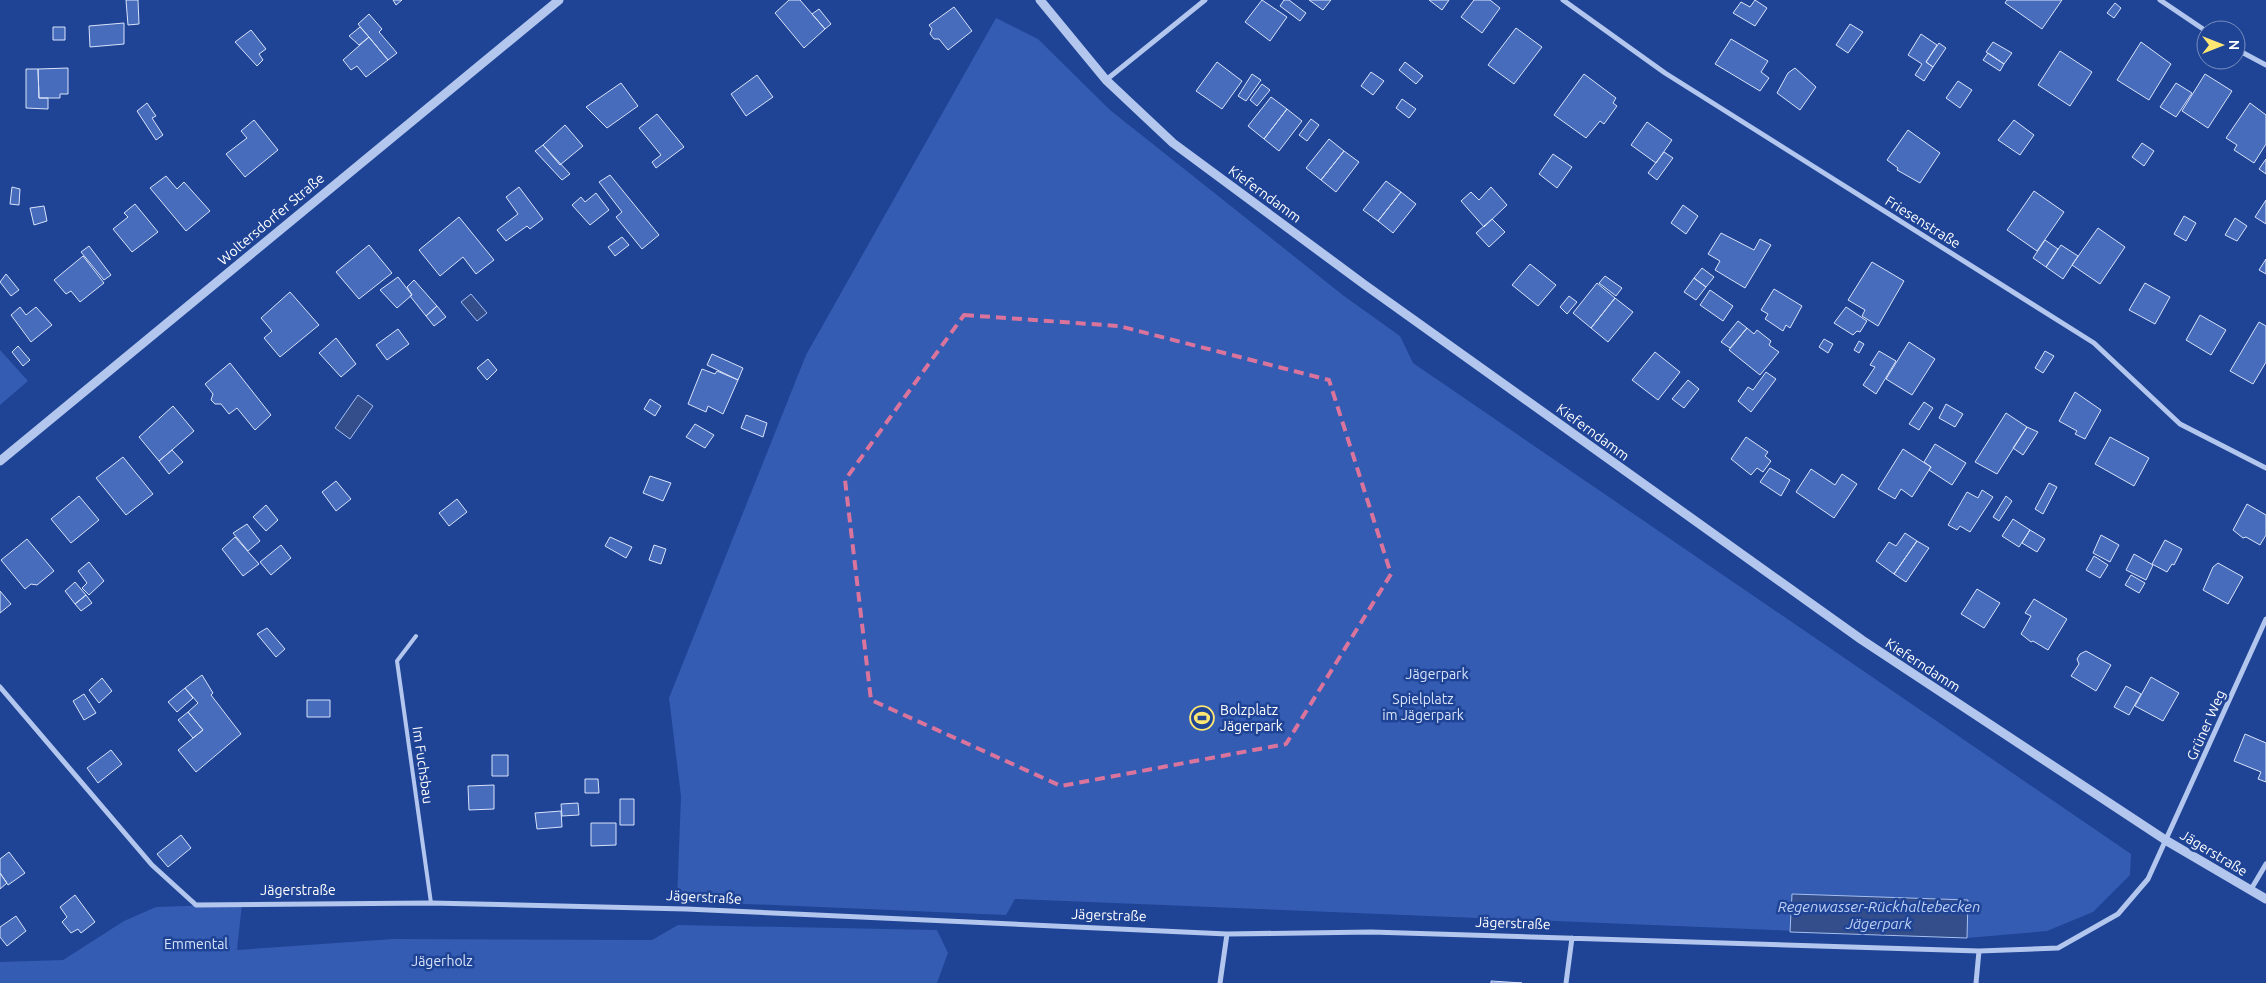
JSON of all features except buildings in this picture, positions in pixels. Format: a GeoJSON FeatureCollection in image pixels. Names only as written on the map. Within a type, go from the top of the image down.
{"type":"FeatureCollection","features":[{"type":"Feature","properties":{"kind":"street","name":"Woltersdorfer Straße"},"geometry":{"type":"LineString","coordinates":[[0,461],[559,0]]}},
{"type":"Feature","properties":{"kind":"street","name":"Kieferndamm"},"geometry":{"type":"LineString","coordinates":[[1040,0],[1106,80],[1173,143],[1566,430],[1862,640],[2167,841]]}},
{"type":"Feature","properties":{"kind":"street"},"geometry":{"type":"LineString","coordinates":[[1106,80],[1205,0]]}},
{"type":"Feature","properties":{"kind":"street","name":"Friesenstraße"},"geometry":{"type":"LineString","coordinates":[[1563,0],[1665,73],[2094,343],[2180,424],[2266,468]]}},
{"type":"Feature","properties":{"kind":"street"},"geometry":{"type":"LineString","coordinates":[[2160,0],[2196,24]]}},
{"type":"Feature","properties":{"kind":"street"},"geometry":{"type":"LineString","coordinates":[[2246,55],[2266,66]]}},
{"type":"Feature","properties":{"kind":"street","name":"Grüner Weg"},"geometry":{"type":"LineString","coordinates":[[2167,841],[2266,619]]}},
{"type":"Feature","properties":{"kind":"street","name":"Jägerstraße"},"geometry":{"type":"LineString","coordinates":[[0,687],[152,864],[196,904],[431,903],[686,909],[1227,934],[1371,932],[1979,951],[2058,948],[2118,914],[2148,879],[2167,841],[2266,899]]}},
{"type":"Feature","properties":{"kind":"street","name":"Jägerstraße"},"geometry":{"type":"LineString","coordinates":[[2250,891],[2266,864]]}},
{"type":"Feature","properties":{"kind":"street"},"geometry":{"type":"LineString","coordinates":[[1220,983],[1227,934]]}},
{"type":"Feature","properties":{"kind":"street"},"geometry":{"type":"LineString","coordinates":[[1566,983],[1572,938]]}},
{"type":"Feature","properties":{"kind":"street"},"geometry":{"type":"LineString","coordinates":[[1976,983],[1979,951]]}},
{"type":"Feature","properties":{"kind":"lane","name":"Im Fuchsbau"},"geometry":{"type":"LineString","coordinates":[[416,636],[397,661],[431,903]]}},
{"type":"Feature","properties":{"kind":"highlighted area"},"geometry":{"type":"Polygon","coordinates":[[[964,315],[1119,326],[1329,380],[1391,574],[1286,744],[1061,786],[871,700],[845,480],[964,315]]]}},
{"type":"Feature","properties":{"kind":"green space"},"geometry":{"type":"Polygon","coordinates":[[[996,18],[1038,39],[1110,110],[1344,296],[1400,336],[1413,363],[2131,854],[2130,875],[2093,912],[2047,931],[1967,938],[1015,899],[1006,915],[677,901],[681,796],[669,698],[806,355],[996,18]]]}},
{"type":"Feature","properties":{"kind":"green space"},"geometry":{"type":"Polygon","coordinates":[[[0,350],[28,381],[0,405],[0,350]]]}},
{"type":"Feature","properties":{"kind":"green space"},"geometry":{"type":"Polygon","coordinates":[[[242,904],[237,950],[393,939],[652,940],[678,925],[937,930],[948,953],[937,983],[0,983],[0,962],[63,960],[124,921],[156,907],[242,904]]]}},
{"type":"Feature","properties":{"kind":"water"},"geometry":{"type":"Polygon","coordinates":[[[471,294],[487,313],[477,321],[461,302],[471,294]]]}},
{"type":"Feature","properties":{"kind":"water"},"geometry":{"type":"Polygon","coordinates":[[[358,395],[373,406],[350,439],[335,428],[358,395]]]}},
{"type":"Feature","properties":{"kind":"water","name":"Regenwasser-Rückhaltebecken Jägerpark"},"geometry":{"type":"Polygon","coordinates":[[[1792,894],[1968,900],[1967,938],[1790,932],[1792,894]]]}},
{"type":"Feature","properties":{"kind":"place","name":"Bolzplatz Jägerpark"},"geometry":{"type":"Point","coordinates":[1202,718]}},
{"type":"Feature","properties":{"kind":"park label","name":"Jägerpark"},"geometry":{"type":"Point","coordinates":[1437,674]}},
{"type":"Feature","properties":{"kind":"park label","name":"Spielplatz im Jägerpark"},"geometry":{"type":"Point","coordinates":[1423,708]}},
{"type":"Feature","properties":{"kind":"park label","name":"Emmental"},"geometry":{"type":"Point","coordinates":[196,944]}},
{"type":"Feature","properties":{"kind":"park label","name":"Jägerholz"},"geometry":{"type":"Point","coordinates":[442,961]}}]}
